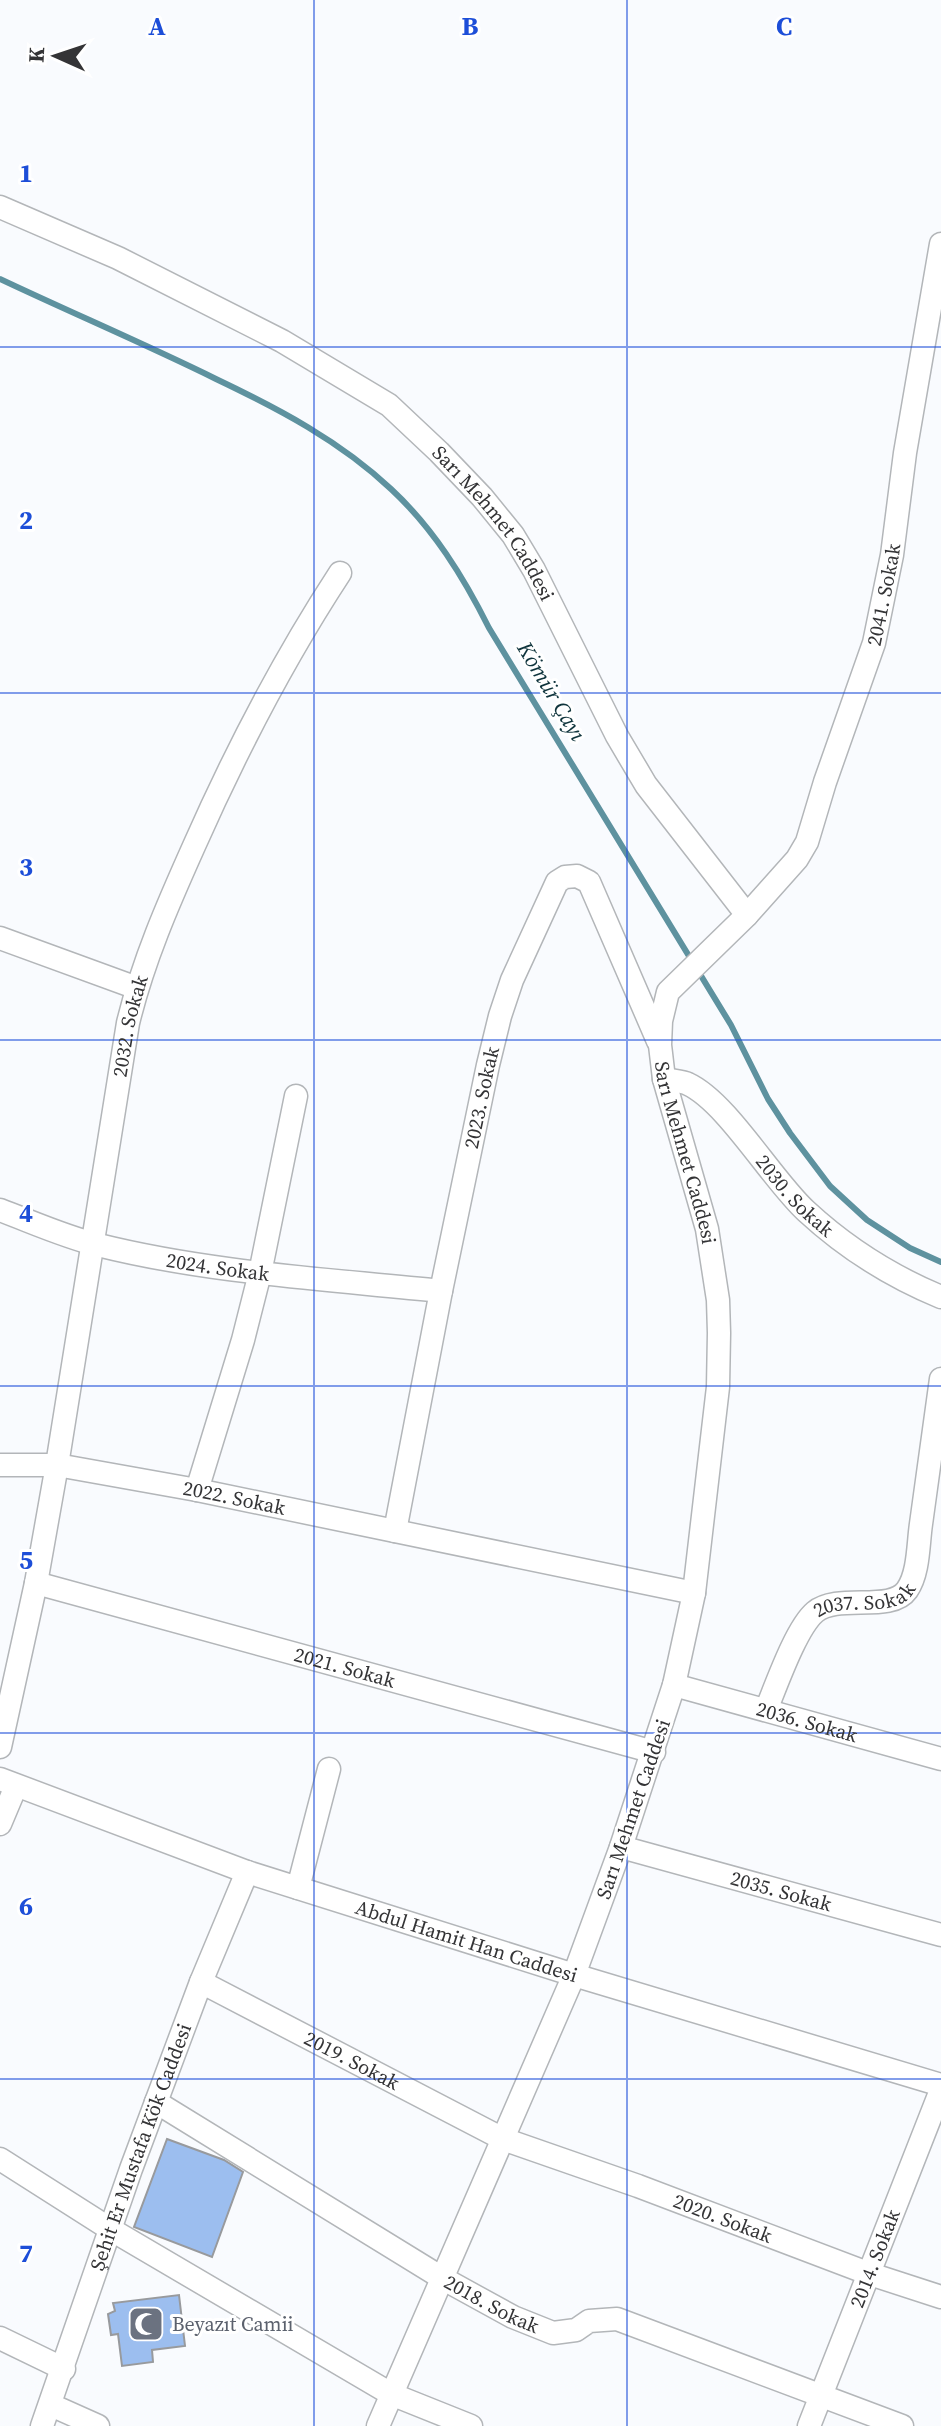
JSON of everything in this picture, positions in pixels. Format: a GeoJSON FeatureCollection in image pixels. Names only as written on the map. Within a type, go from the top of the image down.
{"type":"FeatureCollection","features":[{"type":"Feature","properties":{"kind":"street","name":"Sarı Mehmet Caddesi"},"geometry":{"type":"LineString","coordinates":[[0,207],[118,258],[282,341],[389,405],[439,452],[513,535],[534,570],[617,736],[646,785],[747,915],[680,979],[668,992],[663,1006],[660,1045],[664,1079],[707,1229],[718,1300],[718,1387],[694,1593],[674,1685],[654,1752],[574,1975],[378,2426]]}},
{"type":"Feature","properties":{"kind":"street","name":"2041. Sokak"},"geometry":{"type":"LineString","coordinates":[[747,915],[797,859],[807,842],[874,643],[890,567],[905,453],[941,244]]}},
{"type":"Feature","properties":{"kind":"street","name":"2032. Sokak"},"geometry":{"type":"LineString","coordinates":[[57,1465],[128,1023],[137,988],[151,946],[226,773],[266,695],[340,573]]}},
{"type":"Feature","properties":{"kind":"street","name":"2023. Sokak"},"geometry":{"type":"LineString","coordinates":[[395,1531],[441,1291],[500,1016],[512,980],[557,882],[565,877],[577,876],[589,882],[660,1045]]}},
{"type":"Feature","properties":{"kind":"street"},"geometry":{"type":"LineString","coordinates":[[0,938],[137,988]]}},
{"type":"Feature","properties":{"kind":"street","name":"2030. Sokak"},"geometry":{"type":"LineString","coordinates":[[664,1079],[689,1084],[714,1103],[804,1210],[855,1251],[899,1280],[941,1297]]}},
{"type":"Feature","properties":{"kind":"street"},"geometry":{"type":"LineString","coordinates":[[197,1490],[260,1273],[296,1096]]}},
{"type":"Feature","properties":{"kind":"street","name":"2024. Sokak"},"geometry":{"type":"LineString","coordinates":[[0,1210],[93,1244],[169,1261],[441,1291]]}},
{"type":"Feature","properties":{"kind":"street","name":"2037. Sokak"},"geometry":{"type":"LineString","coordinates":[[766,1710],[796,1641],[813,1613],[840,1603],[889,1600],[907,1590],[916,1560],[941,1379]]}},
{"type":"Feature","properties":{"kind":"street"},"geometry":{"type":"LineString","coordinates":[[0,1465],[57,1465],[36,1583],[0,1747]]}},
{"type":"Feature","properties":{"kind":"street","name":"2022. Sokak"},"geometry":{"type":"LineString","coordinates":[[57,1465],[197,1490],[694,1593]]}},
{"type":"Feature","properties":{"kind":"street","name":"2021. Sokak"},"geometry":{"type":"LineString","coordinates":[[36,1583],[654,1752]]}},
{"type":"Feature","properties":{"kind":"street","name":"2036. Sokak"},"geometry":{"type":"LineString","coordinates":[[674,1685],[941,1759]]}},
{"type":"Feature","properties":{"kind":"street"},"geometry":{"type":"LineString","coordinates":[[298,1888],[329,1769]]}},
{"type":"Feature","properties":{"kind":"street"},"geometry":{"type":"LineString","coordinates":[[0,1824],[8,1782]]}},
{"type":"Feature","properties":{"kind":"street","name":"Abdul Hamit Han Caddesi"},"geometry":{"type":"LineString","coordinates":[[8,1782],[247,1872],[941,2087]]}},
{"type":"Feature","properties":{"kind":"street","name":"2035. Sokak"},"geometry":{"type":"LineString","coordinates":[[621,1847],[941,1935]]}},
{"type":"Feature","properties":{"kind":"street","name":"Şehit Er Mustafa Kök Caddesi"},"geometry":{"type":"LineString","coordinates":[[47,2416],[156,2102],[247,1872]]}},
{"type":"Feature","properties":{"kind":"street","name":"2019. Sokak"},"geometry":{"type":"LineString","coordinates":[[201,1982],[503,2139]]}},
{"type":"Feature","properties":{"kind":"street","name":"2014. Sokak"},"geometry":{"type":"LineString","coordinates":[[809,2426],[941,2087]]}},
{"type":"Feature","properties":{"kind":"street","name":"2018. Sokak"},"geometry":{"type":"LineString","coordinates":[[156,2102],[442,2278],[539,2329],[565,2333],[589,2321],[617,2319],[902,2426]]}},
{"type":"Feature","properties":{"kind":"street","name":"2020. Sokak"},"geometry":{"type":"LineString","coordinates":[[503,2139],[638,2186],[870,2274],[941,2297]]}},
{"type":"Feature","properties":{"kind":"street"},"geometry":{"type":"LineString","coordinates":[[0,2159],[110,2229],[391,2394],[471,2426]]}},
{"type":"Feature","properties":{"kind":"street"},"geometry":{"type":"LineString","coordinates":[[0,2338],[64,2369]]}},
{"type":"Feature","properties":{"kind":"street"},"geometry":{"type":"LineString","coordinates":[[47,2416],[98,2426]]}},
{"type":"Feature","properties":{"kind":"building"},"geometry":{"type":"Polygon","coordinates":[[[167,2139],[224,2160],[243,2172],[212,2257],[134,2227],[167,2139]]]}},
{"type":"Feature","properties":{"kind":"building","name":"Beyazıt Camii"},"geometry":{"type":"Polygon","coordinates":[[[179,2295],[185,2346],[152,2350],[153,2362],[122,2366],[118,2334],[111,2335],[108,2314],[115,2311],[113,2303],[179,2295]]]}},
{"type":"Feature","properties":{"kind":"waterway","name":"Kömür Çayı"},"geometry":{"type":"LineString","coordinates":[[0,279],[286,414],[351,456],[406,504],[434,536],[458,571],[489,628],[731,1025],[768,1099],[790,1133],[830,1186],[867,1220],[910,1248],[941,1262]]}},
{"type":"Feature","properties":{"kind":"place","name":"Beyazıt Camii"},"geometry":{"type":"Point","coordinates":[146,2324]}}]}
